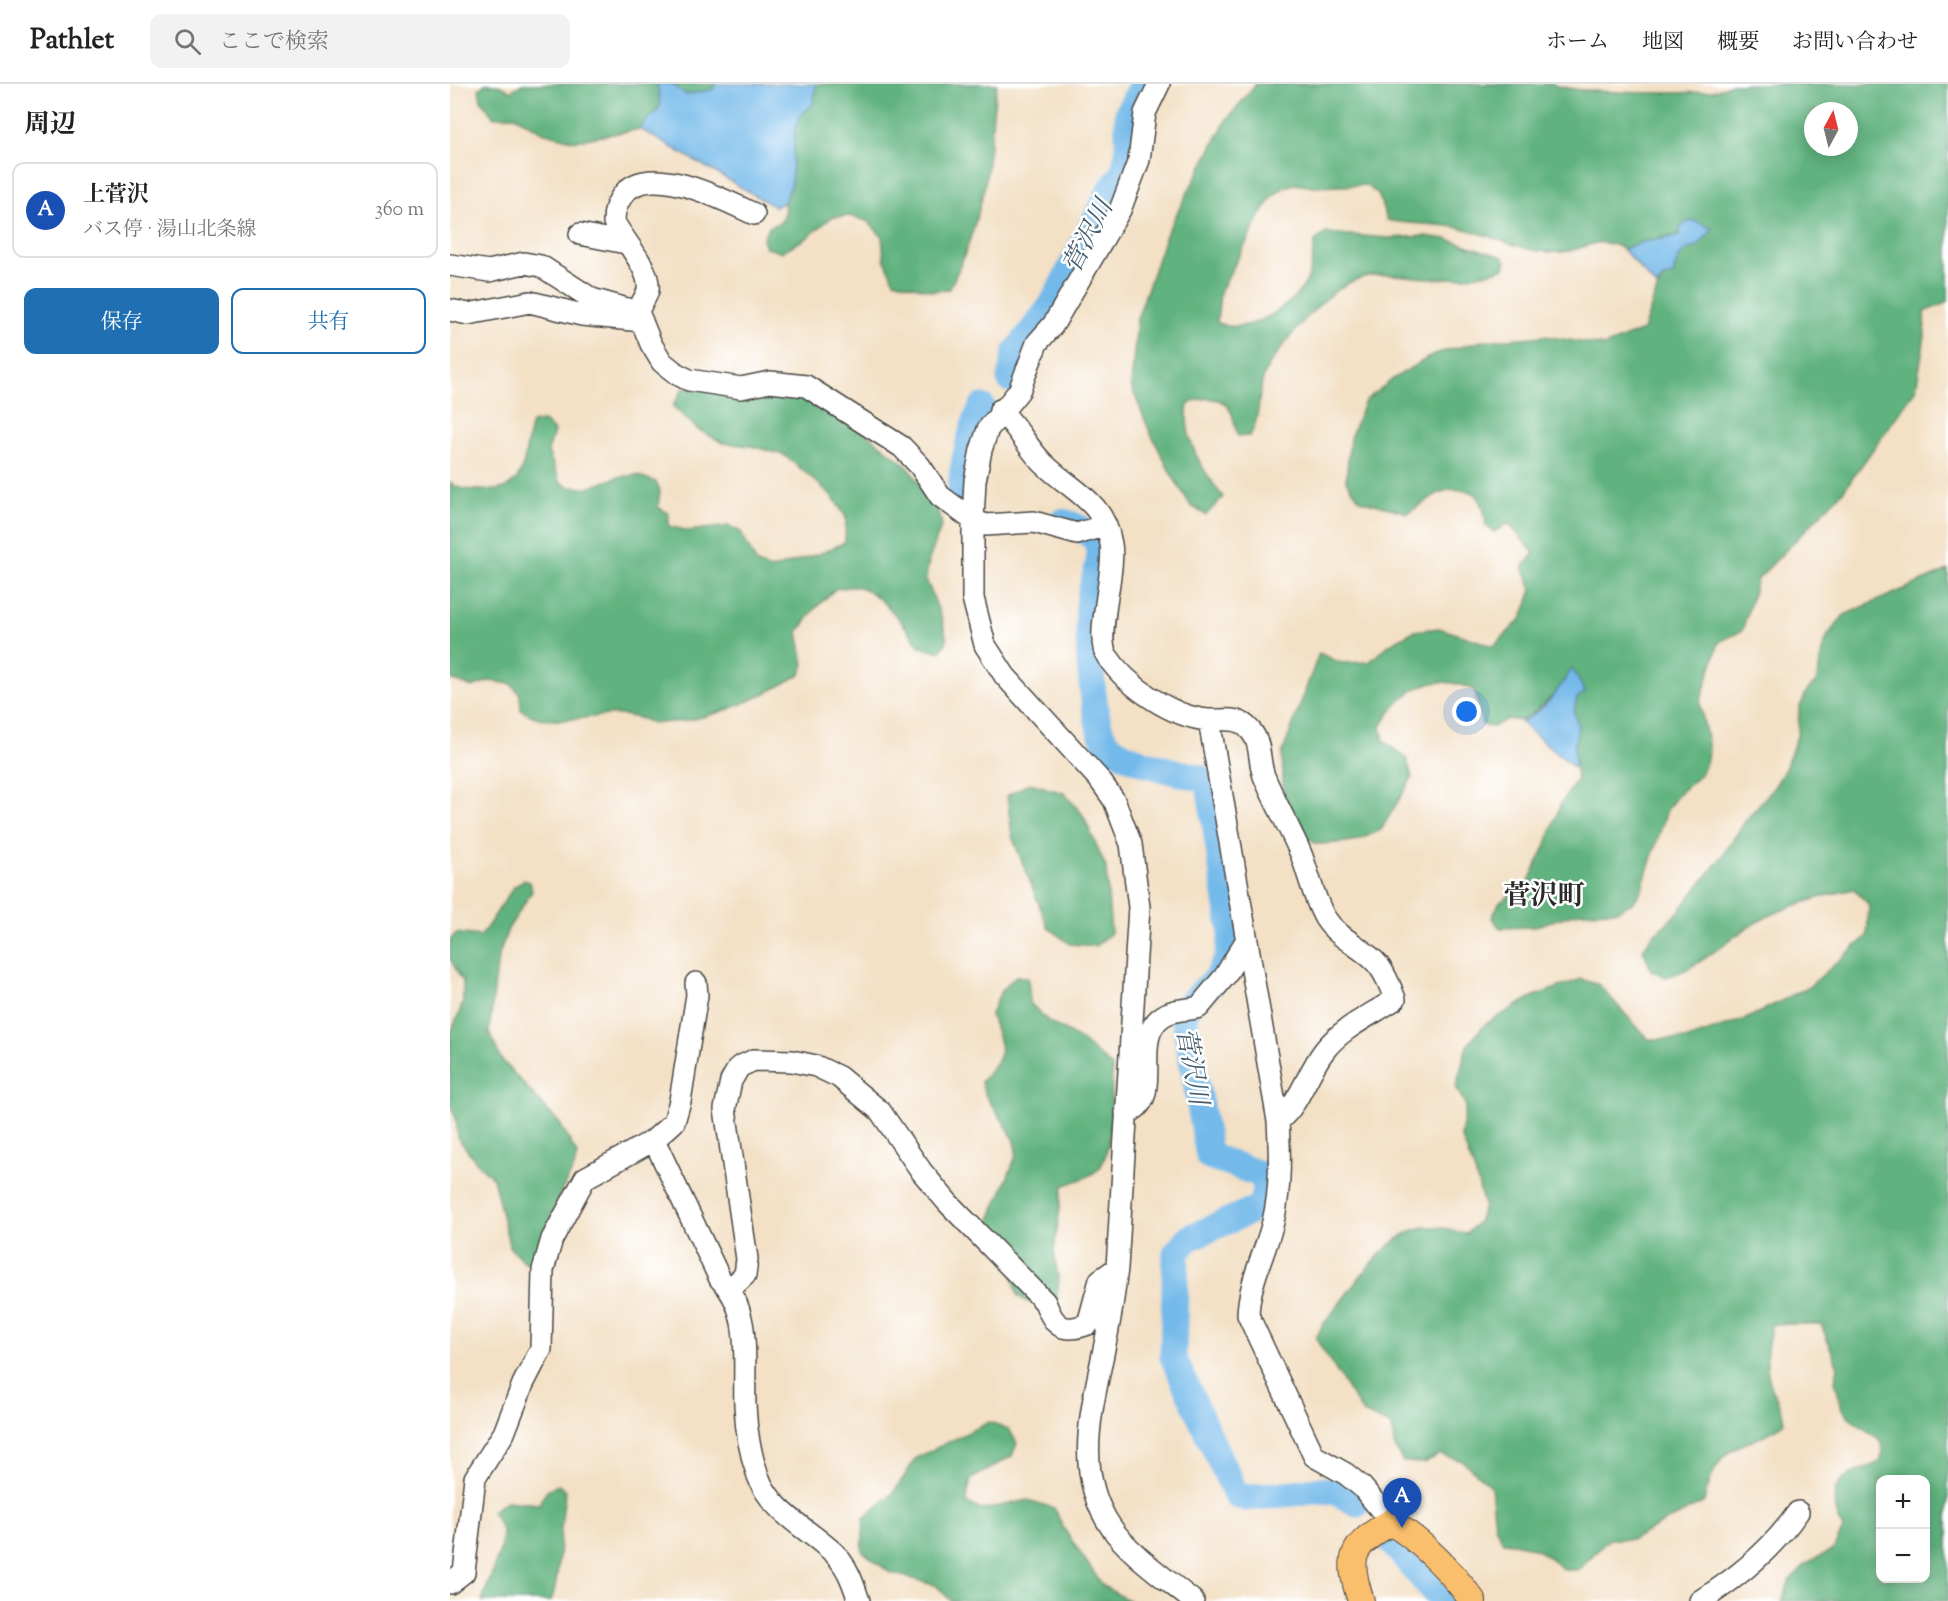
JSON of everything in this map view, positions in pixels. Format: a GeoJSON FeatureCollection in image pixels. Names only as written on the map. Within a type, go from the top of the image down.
{"type":"FeatureCollection","features":[{"type":"Feature","properties":{"kind":"main road"},"geometry":{"type":"LineString","coordinates":[[1361,1601],[1352,1575],[1352,1556],[1368,1536],[1391,1522],[1410,1534],[1437,1557],[1473,1601]]}},
{"type":"Feature","properties":{"kind":"street"},"geometry":{"type":"LineString","coordinates":[[1159,84],[1145,113],[1139,160],[1120,210],[1053,325],[1037,343],[1019,391],[1000,410],[988,429],[975,481],[973,598],[985,645],[1005,676],[1099,779],[1113,800],[1131,844],[1139,907],[1117,1268],[1112,1312],[1087,1432],[1088,1462],[1096,1496],[1112,1528],[1141,1558],[1193,1601]]}},
{"type":"Feature","properties":{"kind":"street"},"geometry":{"type":"LineString","coordinates":[[754,214],[691,187],[652,180],[635,184],[626,190],[614,213],[614,222],[643,266],[648,291],[640,317],[662,362],[689,380],[741,388],[770,382],[806,386],[902,447],[920,466],[940,496],[973,520],[986,525],[1034,522],[1092,529],[1112,544],[1102,639],[1104,653],[1116,669],[1152,698],[1191,716],[1209,720],[1226,718],[1237,721],[1249,728],[1258,742],[1263,773],[1300,852],[1325,917],[1341,937],[1379,966],[1395,999],[1337,1037],[1325,1049],[1289,1113],[1278,1121]]}},
{"type":"Feature","properties":{"kind":"street"},"geometry":{"type":"LineString","coordinates":[[580,234],[626,243]]}},
{"type":"Feature","properties":{"kind":"street"},"geometry":{"type":"LineString","coordinates":[[450,265],[489,272],[524,263],[540,266],[592,299],[640,317]]}},
{"type":"Feature","properties":{"kind":"street"},"geometry":{"type":"LineString","coordinates":[[450,310],[468,314],[530,302],[582,315],[640,317]]}},
{"type":"Feature","properties":{"kind":"street"},"geometry":{"type":"LineString","coordinates":[[1000,410],[1017,426],[1041,461],[1060,479],[1086,496],[1092,529]]}},
{"type":"Feature","properties":{"kind":"street"},"geometry":{"type":"LineString","coordinates":[[1209,720],[1278,1121],[1280,1169],[1276,1203],[1273,1222],[1254,1275],[1248,1299],[1248,1315],[1314,1456],[1346,1474],[1362,1487],[1391,1522]]}},
{"type":"Feature","properties":{"kind":"street"},"geometry":{"type":"LineString","coordinates":[[1126,1113],[1138,1109],[1144,1100],[1148,1039],[1153,1025],[1164,1015],[1205,1001],[1225,976],[1246,941]]}},
{"type":"Feature","properties":{"kind":"street"},"geometry":{"type":"LineString","coordinates":[[450,1583],[464,1572],[475,1478],[504,1433],[523,1384],[541,1349],[543,1270],[552,1239],[585,1178],[654,1140],[674,1122],[681,1101],[697,995],[696,983]]}},
{"type":"Feature","properties":{"kind":"street"},"geometry":{"type":"LineString","coordinates":[[730,1289],[745,1275],[747,1259],[725,1109],[731,1081],[739,1067],[754,1060],[792,1061],[816,1066],[839,1077],[860,1093],[880,1111],[922,1172],[948,1203],[1045,1302],[1051,1319],[1064,1329],[1076,1329],[1088,1324],[1100,1280],[1117,1268]]}},
{"type":"Feature","properties":{"kind":"street"},"geometry":{"type":"LineString","coordinates":[[654,1140],[720,1279],[730,1289],[745,1331],[747,1435],[758,1477],[770,1500],[835,1554],[850,1574],[859,1601]]}},
{"type":"Feature","properties":{"kind":"street"},"geometry":{"type":"LineString","coordinates":[[1700,1601],[1739,1574],[1782,1536],[1798,1512]]}},
{"type":"Feature","properties":{"kind":"green space"},"geometry":{"type":"Polygon","coordinates":[[[485,84],[496,84],[511,91],[522,84],[657,84],[662,103],[640,129],[575,141],[542,132],[515,116],[493,117],[481,100],[479,89],[485,84]]]}},
{"type":"Feature","properties":{"kind":"green space"},"geometry":{"type":"Polygon","coordinates":[[[672,84],[716,84],[715,89],[686,95],[672,84]]]}},
{"type":"Feature","properties":{"kind":"green space"},"geometry":{"type":"Polygon","coordinates":[[[816,84],[997,84],[982,199],[967,248],[949,289],[933,291],[894,281],[884,258],[882,236],[867,221],[849,216],[832,217],[807,238],[781,252],[766,248],[763,238],[769,227],[781,222],[785,213],[784,202],[791,185],[795,129],[799,117],[813,104],[816,84]]]}},
{"type":"Feature","properties":{"kind":"green space"},"geometry":{"type":"Polygon","coordinates":[[[1256,84],[1552,84],[1581,90],[1654,93],[1713,91],[1732,84],[1948,84],[1948,302],[1924,312],[1925,336],[1916,389],[1844,490],[1757,580],[1742,631],[1719,642],[1700,703],[1709,749],[1706,763],[1700,775],[1679,793],[1667,810],[1641,891],[1633,903],[1616,911],[1580,912],[1533,927],[1500,928],[1492,918],[1499,903],[1528,883],[1545,847],[1561,803],[1577,779],[1574,748],[1578,726],[1574,712],[1577,698],[1562,685],[1528,717],[1519,720],[1507,719],[1493,727],[1483,725],[1474,690],[1445,682],[1420,687],[1409,694],[1389,714],[1381,727],[1384,741],[1407,759],[1412,778],[1381,830],[1359,840],[1317,844],[1301,835],[1284,805],[1282,754],[1319,653],[1341,663],[1369,662],[1390,644],[1414,631],[1439,628],[1494,646],[1522,618],[1532,590],[1523,567],[1534,553],[1508,523],[1494,532],[1486,526],[1484,511],[1476,494],[1464,490],[1447,490],[1407,513],[1360,500],[1346,481],[1350,438],[1365,401],[1394,378],[1434,354],[1482,341],[1545,336],[1604,346],[1643,330],[1663,277],[1673,275],[1680,256],[1687,250],[1697,247],[1712,229],[1643,242],[1623,249],[1599,243],[1562,252],[1549,252],[1523,248],[1460,228],[1387,220],[1378,194],[1365,185],[1313,187],[1295,184],[1285,187],[1272,197],[1220,292],[1217,322],[1228,326],[1240,326],[1253,323],[1279,310],[1299,292],[1306,282],[1315,241],[1326,233],[1389,238],[1425,236],[1447,239],[1503,257],[1506,262],[1504,268],[1496,271],[1456,278],[1387,275],[1364,277],[1335,292],[1310,314],[1270,363],[1262,382],[1253,431],[1249,436],[1238,436],[1231,412],[1223,402],[1205,399],[1188,405],[1187,418],[1191,442],[1208,476],[1223,497],[1206,515],[1191,506],[1171,474],[1149,430],[1131,386],[1137,319],[1167,232],[1225,122],[1256,84]]]}},
{"type":"Feature","properties":{"kind":"green space"},"geometry":{"type":"Polygon","coordinates":[[[683,388],[809,394],[866,433],[908,467],[937,508],[942,524],[929,560],[926,579],[942,619],[947,641],[940,652],[920,647],[885,604],[868,591],[853,587],[835,589],[814,610],[798,632],[804,664],[801,674],[749,701],[693,719],[651,723],[634,717],[610,715],[564,720],[541,719],[521,710],[520,694],[511,684],[489,681],[472,687],[450,679],[450,482],[461,488],[473,490],[497,490],[509,486],[521,470],[532,423],[544,421],[554,431],[548,452],[560,482],[570,487],[588,488],[618,477],[637,475],[656,482],[660,491],[658,507],[669,514],[669,526],[688,531],[729,526],[741,532],[757,564],[771,569],[824,552],[845,542],[846,517],[832,496],[784,455],[751,446],[723,443],[697,429],[673,406],[683,388]]]}},
{"type":"Feature","properties":{"kind":"green space"},"geometry":{"type":"Polygon","coordinates":[[[1948,570],[1948,1601],[1781,1601],[1791,1579],[1808,1562],[1833,1550],[1843,1529],[1834,1501],[1835,1491],[1839,1484],[1855,1473],[1880,1462],[1883,1452],[1880,1440],[1852,1420],[1842,1409],[1835,1381],[1838,1367],[1821,1324],[1772,1324],[1767,1367],[1784,1422],[1773,1431],[1738,1447],[1724,1457],[1711,1478],[1704,1502],[1633,1539],[1609,1539],[1578,1570],[1564,1570],[1551,1558],[1536,1550],[1503,1542],[1495,1526],[1491,1486],[1462,1461],[1440,1454],[1424,1463],[1403,1462],[1394,1445],[1392,1426],[1363,1413],[1316,1339],[1322,1326],[1354,1285],[1392,1243],[1406,1234],[1426,1227],[1443,1228],[1466,1234],[1478,1222],[1484,1206],[1475,1172],[1461,1136],[1466,1106],[1456,1087],[1467,1046],[1485,1024],[1532,997],[1581,979],[1599,985],[1648,1039],[1688,1039],[1748,1018],[1810,986],[1867,936],[1869,905],[1854,889],[1806,902],[1772,915],[1749,927],[1703,960],[1666,977],[1651,970],[1643,949],[1652,936],[1675,916],[1723,855],[1746,820],[1775,786],[1785,769],[1798,733],[1799,709],[1807,691],[1817,681],[1822,651],[1828,635],[1844,615],[1948,570]]]}},
{"type":"Feature","properties":{"kind":"green space"},"geometry":{"type":"Polygon","coordinates":[[[1029,783],[1064,793],[1083,815],[1106,867],[1111,933],[1096,946],[1070,944],[1048,927],[1012,836],[1007,796],[1029,783]]]}},
{"type":"Feature","properties":{"kind":"green space"},"geometry":{"type":"Polygon","coordinates":[[[523,880],[530,882],[532,891],[508,929],[498,958],[489,1032],[501,1059],[560,1124],[577,1154],[574,1168],[560,1194],[537,1258],[528,1265],[510,1248],[493,1178],[477,1163],[458,1138],[456,1119],[450,1104],[450,1035],[463,1003],[463,982],[450,959],[450,939],[457,933],[481,936],[513,888],[523,880]]]}},
{"type":"Feature","properties":{"kind":"green space"},"geometry":{"type":"Polygon","coordinates":[[[1016,976],[1028,978],[1030,1003],[1048,1021],[1083,1041],[1112,1067],[1111,1118],[1105,1157],[1098,1170],[1063,1186],[1054,1252],[1059,1281],[1056,1302],[1028,1302],[1018,1296],[1006,1250],[990,1220],[1016,1154],[1011,1135],[989,1100],[981,1082],[996,1063],[1001,1050],[991,1014],[1001,991],[1016,976]]]}},
{"type":"Feature","properties":{"kind":"green space"},"geometry":{"type":"Polygon","coordinates":[[[989,1422],[1009,1429],[1017,1443],[1012,1456],[971,1479],[966,1502],[981,1510],[1028,1500],[1054,1508],[1064,1529],[1103,1586],[1130,1601],[951,1601],[937,1586],[889,1572],[862,1551],[864,1518],[894,1492],[916,1458],[989,1422]]]}},
{"type":"Feature","properties":{"kind":"green space"},"geometry":{"type":"Polygon","coordinates":[[[559,1485],[566,1491],[557,1577],[551,1601],[482,1601],[501,1547],[502,1530],[492,1511],[507,1501],[539,1504],[548,1489],[559,1485]]]}},
{"type":"Feature","properties":{"kind":"water"},"geometry":{"type":"Polygon","coordinates":[[[657,84],[672,84],[686,95],[714,89],[716,84],[816,84],[813,104],[799,117],[795,129],[791,185],[784,202],[775,207],[640,129],[659,108],[657,84]]]}},
{"type":"Feature","properties":{"kind":"water"},"geometry":{"type":"Polygon","coordinates":[[[1692,220],[1713,229],[1697,247],[1683,253],[1673,275],[1663,278],[1657,287],[1623,249],[1643,242],[1679,236],[1681,226],[1692,220]]]}},
{"type":"Feature","properties":{"kind":"water"},"geometry":{"type":"Polygon","coordinates":[[[1572,668],[1585,692],[1577,698],[1574,712],[1578,726],[1574,748],[1575,768],[1520,722],[1543,707],[1572,668]]]}},
{"type":"Feature","properties":{"kind":"waterway","name":"菅沢川"},"geometry":{"type":"LineString","coordinates":[[1010,379],[1016,352],[1052,305],[1110,191],[1123,174],[1128,154],[1128,113],[1142,84]]}},
{"type":"Feature","properties":{"kind":"waterway","name":"菅沢川"},"geometry":{"type":"LineString","coordinates":[[960,497],[967,451],[982,407]]}},
{"type":"Feature","properties":{"kind":"waterway","name":"菅沢川"},"geometry":{"type":"LineString","coordinates":[[1062,522],[1087,532],[1095,539],[1099,550],[1099,563],[1090,597],[1089,649],[1093,695],[1101,732],[1106,742],[1113,749],[1136,760],[1200,778],[1207,782],[1210,790],[1232,934],[1227,960],[1217,978],[1190,1004],[1184,1015],[1209,1156],[1260,1174],[1267,1186],[1260,1207],[1189,1238],[1176,1253],[1173,1357],[1236,1495],[1246,1498],[1322,1490],[1336,1492],[1357,1503]]}},
{"type":"Feature","properties":{"kind":"waterway","name":"菅沢川"},"geometry":{"type":"LineString","coordinates":[[1389,1539],[1442,1601]]}},
{"type":"Feature","properties":{"kind":"place","name":"上菅沢"},"geometry":{"type":"Point","coordinates":[1402,1528]}},
{"type":"Feature","properties":{"kind":"district","name":"菅沢町"},"geometry":{"type":"Point","coordinates":[1544,895]}}]}
